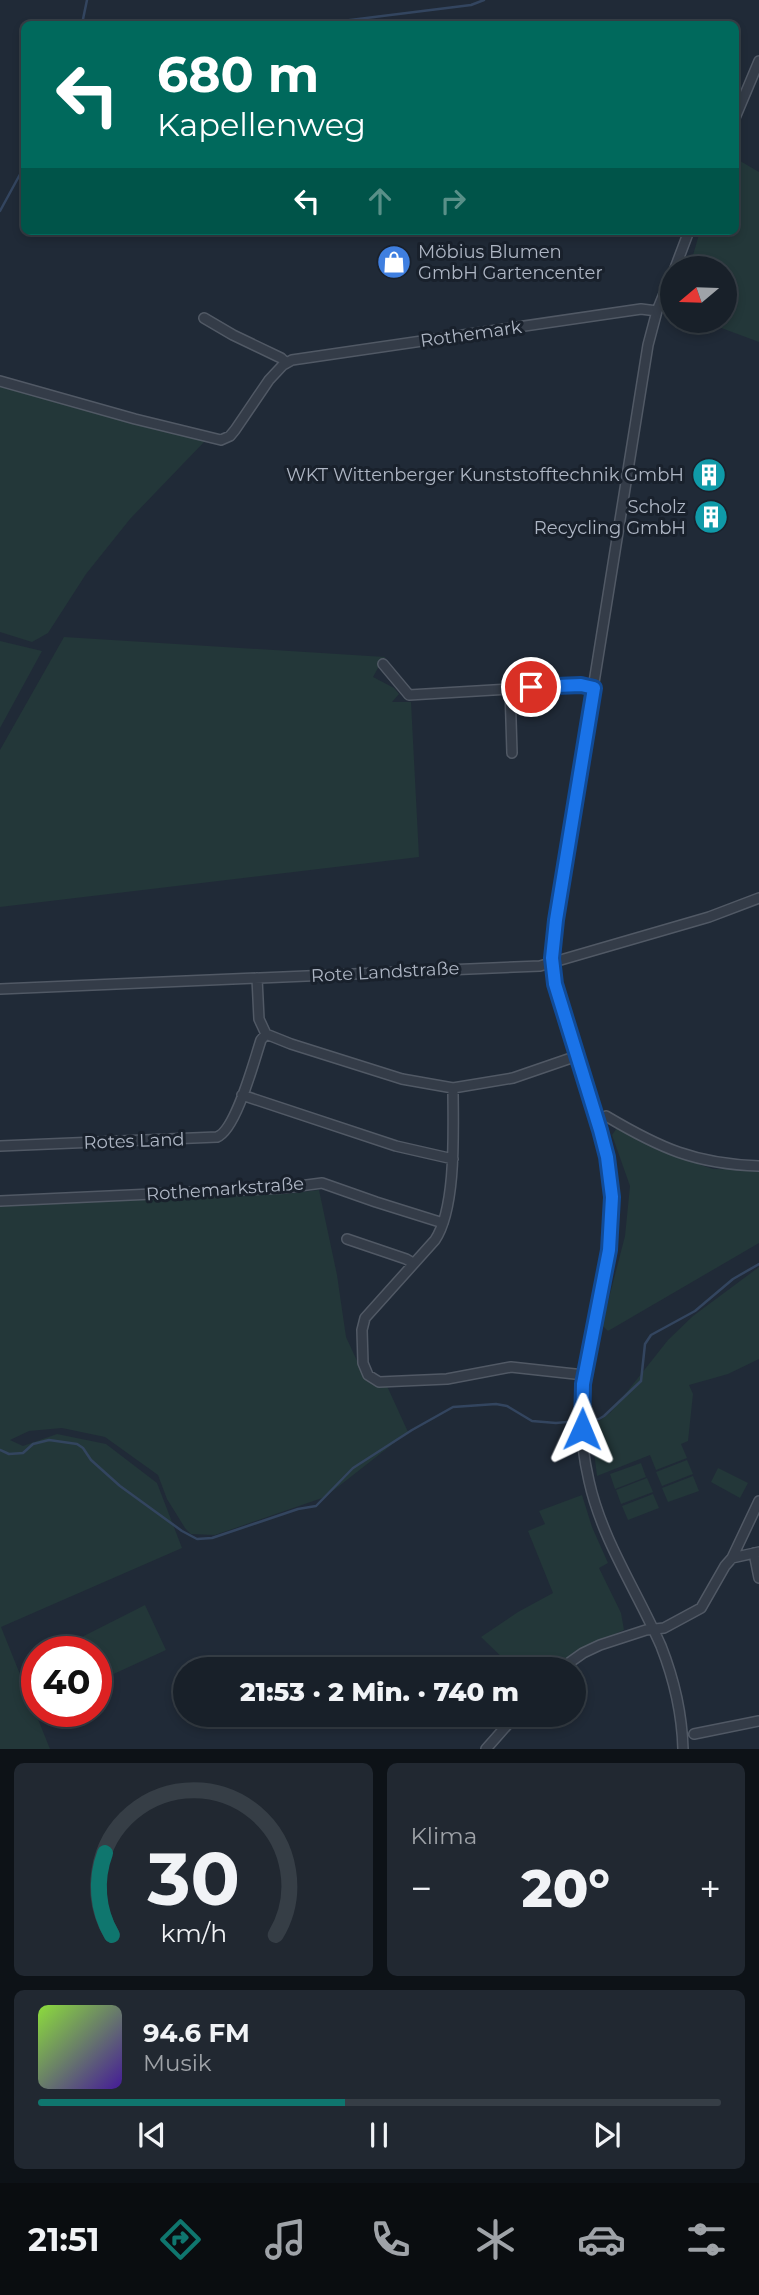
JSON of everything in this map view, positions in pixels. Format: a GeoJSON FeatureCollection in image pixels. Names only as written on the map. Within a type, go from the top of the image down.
{"type":"FeatureCollection","features":[{"type":"Feature","properties":{"kind":"street"},"geometry":{"type":"LineString","coordinates":[[739,108],[759,61]]}},
{"type":"Feature","properties":{"kind":"street"},"geometry":{"type":"LineString","coordinates":[[679,256],[687,235]]}},
{"type":"Feature","properties":{"kind":"street"},"geometry":{"type":"LineString","coordinates":[[660,304],[646,358],[556,920],[552,963],[559,1000],[604,1144],[612,1197],[609,1250],[584,1375],[582,1429],[586,1467],[600,1517],[653,1630],[674,1683],[683,1749]]}},
{"type":"Feature","properties":{"kind":"street","name":"Rothemark"},"geometry":{"type":"LineString","coordinates":[[286,363],[292,359],[641,309],[657,311]]}},
{"type":"Feature","properties":{"kind":"street"},"geometry":{"type":"LineString","coordinates":[[0,381],[221,440],[230,436],[269,380],[286,363],[204,318]]}},
{"type":"Feature","properties":{"kind":"street"},"geometry":{"type":"LineString","coordinates":[[383,664],[409,695],[581,685],[594,688]]}},
{"type":"Feature","properties":{"kind":"street"},"geometry":{"type":"LineString","coordinates":[[510,688],[512,754]]}},
{"type":"Feature","properties":{"kind":"street","name":"Rote Landstraße"},"geometry":{"type":"LineString","coordinates":[[0,989],[540,966],[709,918],[759,898]]}},
{"type":"Feature","properties":{"kind":"street"},"geometry":{"type":"LineString","coordinates":[[257,978],[259,1018],[266,1034],[402,1079],[453,1088],[513,1079],[577,1056]]}},
{"type":"Feature","properties":{"kind":"street","name":"Rotes Land"},"geometry":{"type":"LineString","coordinates":[[0,1146],[217,1137],[227,1131],[243,1095],[261,1040],[266,1034]]}},
{"type":"Feature","properties":{"kind":"street"},"geometry":{"type":"LineString","coordinates":[[453,1088],[453,1159],[443,1223],[435,1240],[368,1313],[363,1323],[365,1370],[373,1379],[387,1382],[447,1379],[511,1367],[584,1375]]}},
{"type":"Feature","properties":{"kind":"street"},"geometry":{"type":"LineString","coordinates":[[243,1095],[396,1146],[453,1159]]}},
{"type":"Feature","properties":{"kind":"street"},"geometry":{"type":"LineString","coordinates":[[606,1116],[652,1142],[682,1155],[719,1164],[759,1166]]}},
{"type":"Feature","properties":{"kind":"street","name":"Rothemarkstraße"},"geometry":{"type":"LineString","coordinates":[[0,1201],[284,1188],[322,1183],[443,1223]]}},
{"type":"Feature","properties":{"kind":"street"},"geometry":{"type":"LineString","coordinates":[[347,1239],[413,1263]]}},
{"type":"Feature","properties":{"kind":"street"},"geometry":{"type":"LineString","coordinates":[[580,1657],[600,1645],[670,1625],[701,1608],[726,1563],[732,1558],[759,1501]]}},
{"type":"Feature","properties":{"kind":"street"},"geometry":{"type":"LineString","coordinates":[[732,1558],[757,1553],[759,1578]]}},
{"type":"Feature","properties":{"kind":"street"},"geometry":{"type":"LineString","coordinates":[[694,1734],[759,1721]]}},
{"type":"Feature","properties":{"kind":"street"},"geometry":{"type":"LineString","coordinates":[[486,1749],[505,1727]]}},
{"type":"Feature","properties":{"kind":"green space"},"geometry":{"type":"Polygon","coordinates":[[[739,160],[759,172],[759,342],[735,333],[737,333],[737,256],[693,256],[699,235],[739,235],[739,160]]]}},
{"type":"Feature","properties":{"kind":"green space"},"geometry":{"type":"Polygon","coordinates":[[[0,386],[205,441],[130,519],[86,574],[48,633],[32,642],[0,632],[0,386]]]}},
{"type":"Feature","properties":{"kind":"green space"},"geometry":{"type":"Polygon","coordinates":[[[64,637],[385,657],[383,667],[378,668],[373,677],[394,688],[399,694],[392,702],[411,702],[419,857],[0,907],[0,750],[64,637]]]}},
{"type":"Feature","properties":{"kind":"green space"},"geometry":{"type":"Polygon","coordinates":[[[0,641],[42,651],[0,728],[0,641]]]}},
{"type":"Feature","properties":{"kind":"green space"},"geometry":{"type":"Polygon","coordinates":[[[617,1128],[674,1156],[713,1169],[759,1170],[759,1243],[608,1331],[602,1325],[625,1236],[630,1186],[612,1135],[617,1128]]]}},
{"type":"Feature","properties":{"kind":"green space"},"geometry":{"type":"Polygon","coordinates":[[[319,1190],[337,1275],[346,1337],[365,1378],[387,1386],[408,1432],[325,1497],[215,1535],[191,1534],[167,1499],[158,1475],[105,1437],[62,1428],[29,1431],[10,1440],[23,1446],[57,1434],[106,1444],[157,1483],[182,1548],[1,1627],[21,1677],[21,1727],[41,1727],[50,1749],[0,1749],[0,1205],[319,1190]]]}},
{"type":"Feature","properties":{"kind":"green space"},"geometry":{"type":"Polygon","coordinates":[[[759,1267],[759,1359],[728,1374],[689,1385],[693,1394],[688,1441],[681,1444],[687,1458],[656,1470],[650,1455],[597,1476],[591,1427],[611,1412],[668,1340],[693,1316],[759,1267]]]}},
{"type":"Feature","properties":{"kind":"green space"},"geometry":{"type":"Polygon","coordinates":[[[687,1460],[693,1474],[662,1486],[656,1472],[687,1460]]]}},
{"type":"Feature","properties":{"kind":"green space"},"geometry":{"type":"Polygon","coordinates":[[[641,1463],[646,1477],[615,1489],[610,1474],[641,1463]]]}},
{"type":"Feature","properties":{"kind":"green space"},"geometry":{"type":"Polygon","coordinates":[[[718,1468],[748,1483],[740,1498],[711,1482],[718,1468]]]}},
{"type":"Feature","properties":{"kind":"green space"},"geometry":{"type":"Polygon","coordinates":[[[693,1476],[699,1491],[668,1502],[662,1488],[693,1476]]]}},
{"type":"Feature","properties":{"kind":"green space"},"geometry":{"type":"Polygon","coordinates":[[[647,1478],[653,1492],[621,1504],[616,1490],[647,1478]]]}},
{"type":"Feature","properties":{"kind":"green space"},"geometry":{"type":"Polygon","coordinates":[[[653,1494],[659,1508],[628,1520],[622,1506],[653,1494]]]}},
{"type":"Feature","properties":{"kind":"green space"},"geometry":{"type":"Polygon","coordinates":[[[582,1495],[608,1563],[599,1568],[621,1613],[624,1630],[568,1657],[502,1657],[481,1637],[553,1593],[528,1531],[545,1524],[539,1511],[582,1495]]]}},
{"type":"Feature","properties":{"kind":"green space"},"geometry":{"type":"Polygon","coordinates":[[[145,1605],[166,1650],[112,1675],[112,1636],[84,1636],[145,1605]]]}},
{"type":"Feature","properties":{"kind":"waterway"},"geometry":{"type":"LineString","coordinates":[[83,21],[87,0]]}},
{"type":"Feature","properties":{"kind":"waterway"},"geometry":{"type":"LineString","coordinates":[[342,21],[471,5],[484,0]]}},
{"type":"Feature","properties":{"kind":"waterway"},"geometry":{"type":"LineString","coordinates":[[0,211],[21,172]]}},
{"type":"Feature","properties":{"kind":"waterway"},"geometry":{"type":"LineString","coordinates":[[585,1420],[604,1416],[641,1381],[645,1344],[651,1335],[695,1311],[733,1279],[759,1264]]}},
{"type":"Feature","properties":{"kind":"waterway"},"geometry":{"type":"LineString","coordinates":[[0,1450],[9,1454],[23,1453],[33,1444],[49,1440],[77,1444],[120,1486],[197,1539],[212,1538],[298,1509],[316,1506],[353,1468],[453,1407],[496,1404],[507,1406],[532,1421],[578,1421]]}},
{"type":"Feature","properties":{"kind":"place","name":"Möbius Blumen GmbH Gartencenter"},"geometry":{"type":"Point","coordinates":[394,262]}},
{"type":"Feature","properties":{"kind":"place","name":"WKT Wittenberger Kunststofftechnik GmbH"},"geometry":{"type":"Point","coordinates":[709,475]}},
{"type":"Feature","properties":{"kind":"place","name":"Scholz Recycling GmbH"},"geometry":{"type":"Point","coordinates":[711,517]}},
{"type":"Feature","properties":{"kind":"route"},"geometry":{"type":"LineString","coordinates":[[531,687],[581,685],[594,688],[552,958],[559,1000],[604,1144],[612,1197],[609,1250],[583,1384],[582,1429]]}}]}
